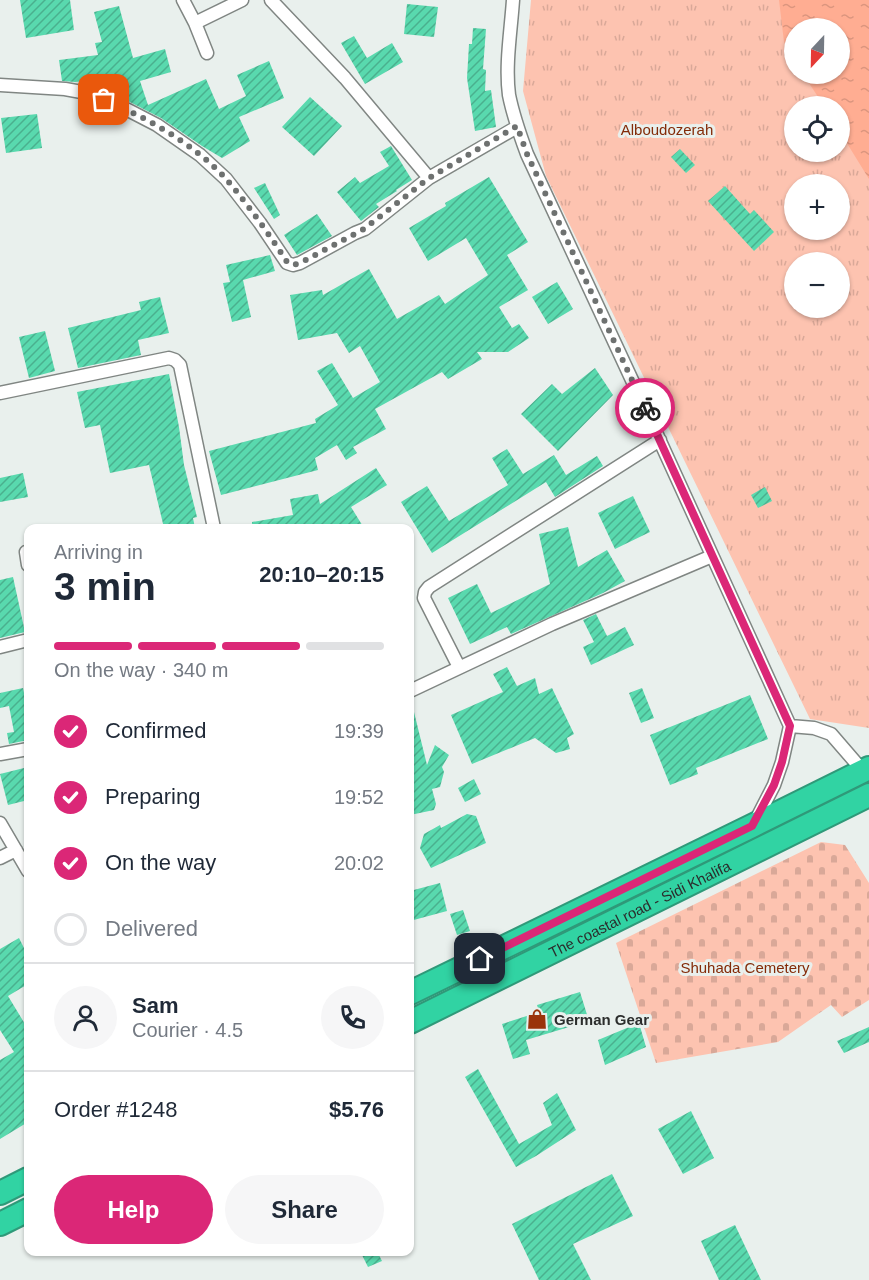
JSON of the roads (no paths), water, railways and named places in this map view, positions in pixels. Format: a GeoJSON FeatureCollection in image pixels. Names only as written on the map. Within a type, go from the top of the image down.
{"type":"FeatureCollection","features":[{"type":"Feature","properties":{"kind":"highway"},"geometry":{"type":"LineString","coordinates":[[414,991],[866,769]]}},
{"type":"Feature","properties":{"kind":"highway","name":"The coastal road - Sidi Khalifa"},"geometry":{"type":"LineString","coordinates":[[414,1020],[869,795]]}},
{"type":"Feature","properties":{"kind":"highway"},"geometry":{"type":"LineString","coordinates":[[0,1224],[24,1212]]}},
{"type":"Feature","properties":{"kind":"street"},"geometry":{"type":"LineString","coordinates":[[183,0],[207,53]]}},
{"type":"Feature","properties":{"kind":"street"},"geometry":{"type":"LineString","coordinates":[[195,23],[242,0]]}},
{"type":"Feature","properties":{"kind":"street"},"geometry":{"type":"LineString","coordinates":[[271,0],[345,78],[429,178]]}},
{"type":"Feature","properties":{"kind":"street"},"geometry":{"type":"LineString","coordinates":[[513,0],[508,73],[509,94],[527,154],[790,726],[774,785],[752,826]]}},
{"type":"Feature","properties":{"kind":"street"},"geometry":{"type":"LineString","coordinates":[[0,85],[65,89],[87,93],[157,125],[200,155],[226,179],[287,262],[293,265],[364,229],[429,178],[517,126]]}},
{"type":"Feature","properties":{"kind":"street"},"geometry":{"type":"LineString","coordinates":[[0,393],[169,358],[175,360],[180,365],[213,524]]}},
{"type":"Feature","properties":{"kind":"street"},"geometry":{"type":"LineString","coordinates":[[459,667],[424,598],[424,592],[660,440]]}},
{"type":"Feature","properties":{"kind":"street"},"geometry":{"type":"LineString","coordinates":[[414,689],[552,624],[712,556]]}},
{"type":"Feature","properties":{"kind":"street"},"geometry":{"type":"LineString","coordinates":[[0,647],[24,641]]}},
{"type":"Feature","properties":{"kind":"street"},"geometry":{"type":"LineString","coordinates":[[790,726],[814,728],[831,734],[866,769]]}},
{"type":"Feature","properties":{"kind":"street"},"geometry":{"type":"LineString","coordinates":[[0,754],[24,750]]}},
{"type":"Feature","properties":{"kind":"street"},"geometry":{"type":"LineString","coordinates":[[0,824],[24,864]]}},
{"type":"Feature","properties":{"kind":"street"},"geometry":{"type":"LineString","coordinates":[[0,858],[16,850]]}},
{"type":"Feature","properties":{"kind":"water"},"geometry":{"type":"Polygon","coordinates":[[[779,0],[869,0],[869,179],[850,148],[850,96],[817,96],[810,84],[850,84],[850,18],[784,18],[784,42],[779,0]]]}},
{"type":"Feature","properties":{"kind":"place","name":"German Gear"},"geometry":{"type":"Point","coordinates":[537,1019]}},
{"type":"Feature","properties":{"kind":"park label","name":"Alboudozerah"},"geometry":{"type":"Point","coordinates":[667,129]}},
{"type":"Feature","properties":{"kind":"park label","name":"Shuhada Cemetery"},"geometry":{"type":"Point","coordinates":[745,967]}}]}
